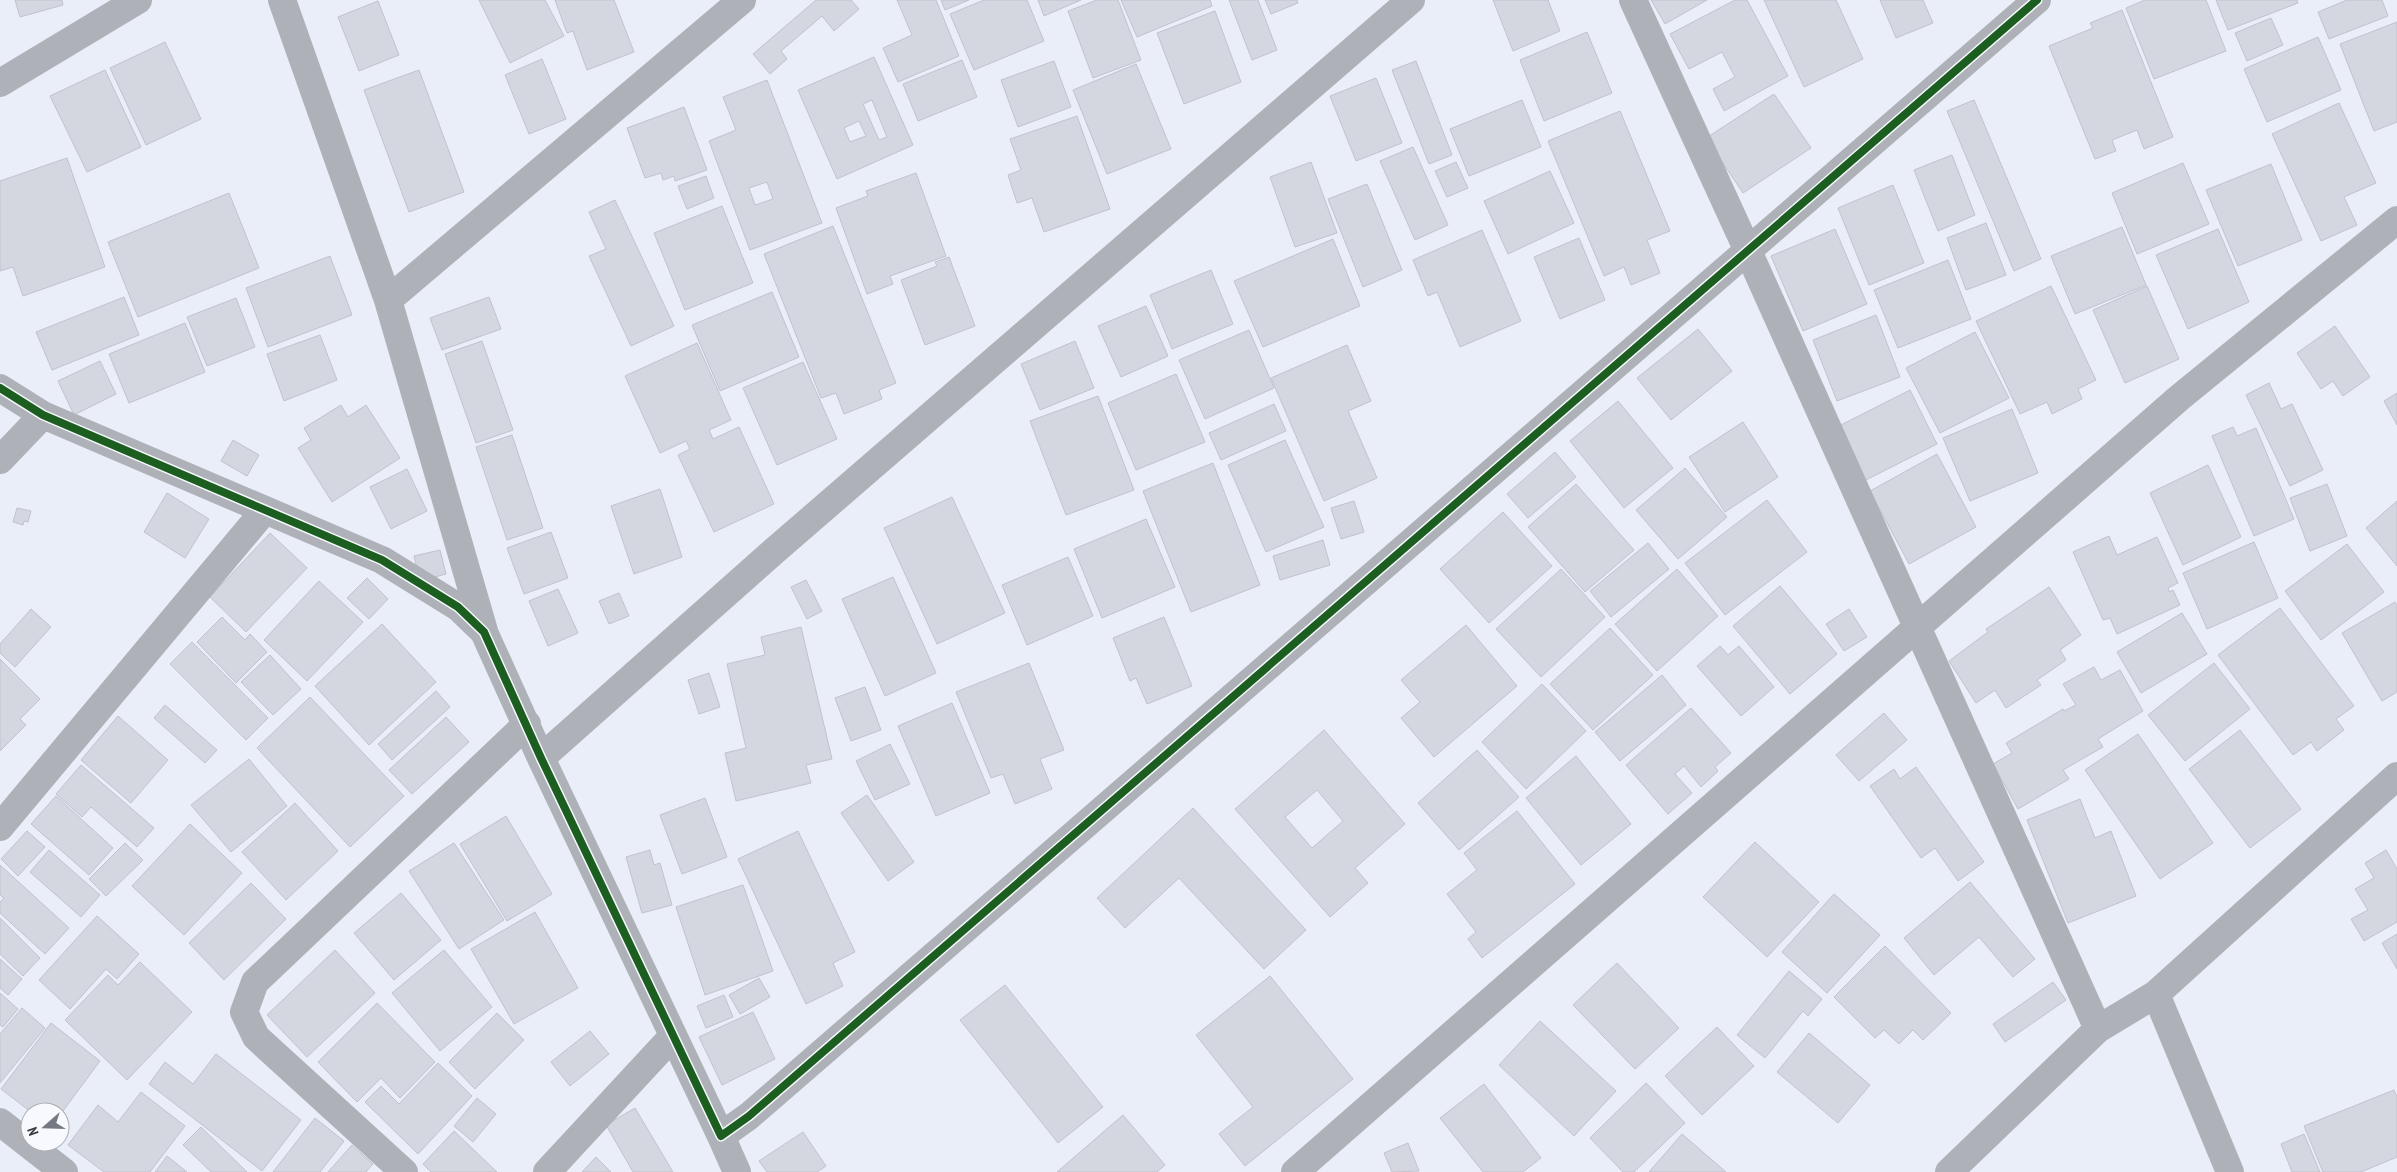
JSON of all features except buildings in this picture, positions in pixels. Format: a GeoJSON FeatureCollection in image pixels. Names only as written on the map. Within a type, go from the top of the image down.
{"type":"FeatureCollection","features":[{"type":"Feature","properties":{"kind":"street"},"geometry":{"type":"LineString","coordinates":[[0,83],[138,0]]}},
{"type":"Feature","properties":{"kind":"street"},"geometry":{"type":"LineString","coordinates":[[282,0],[388,300],[484,632],[528,724],[541,758],[737,1172]]}},
{"type":"Feature","properties":{"kind":"street"},"geometry":{"type":"LineString","coordinates":[[388,300],[742,0]]}},
{"type":"Feature","properties":{"kind":"street"},"geometry":{"type":"LineString","coordinates":[[541,758],[773,552],[1411,0]]}},
{"type":"Feature","properties":{"kind":"street"},"geometry":{"type":"LineString","coordinates":[[1633,0],[1918,626],[2098,1029]]}},
{"type":"Feature","properties":{"kind":"street"},"geometry":{"type":"LineString","coordinates":[[721,1136],[750,1116],[2037,0]]}},
{"type":"Feature","properties":{"kind":"street"},"geometry":{"type":"LineString","coordinates":[[1295,1172],[2179,398],[2397,220]]}},
{"type":"Feature","properties":{"kind":"street"},"geometry":{"type":"LineString","coordinates":[[0,388],[43,414],[382,560],[458,607],[484,632]]}},
{"type":"Feature","properties":{"kind":"street"},"geometry":{"type":"LineString","coordinates":[[0,460],[43,414]]}},
{"type":"Feature","properties":{"kind":"street"},"geometry":{"type":"LineString","coordinates":[[0,827],[265,510]]}},
{"type":"Feature","properties":{"kind":"street"},"geometry":{"type":"LineString","coordinates":[[404,1172],[256,1037],[244,1012],[255,982],[528,724]]}},
{"type":"Feature","properties":{"kind":"street"},"geometry":{"type":"LineString","coordinates":[[1949,1172],[2098,1029],[2156,994],[2397,776]]}},
{"type":"Feature","properties":{"kind":"street"},"geometry":{"type":"LineString","coordinates":[[2156,994],[2230,1172]]}},
{"type":"Feature","properties":{"kind":"street"},"geometry":{"type":"LineString","coordinates":[[547,1172],[673,1036]]}},
{"type":"Feature","properties":{"kind":"street"},"geometry":{"type":"LineString","coordinates":[[0,1122],[64,1172]]}},
{"type":"Feature","properties":{"kind":"cycle path"},"geometry":{"type":"LineString","coordinates":[[0,388],[43,415],[382,560],[458,607],[484,632],[541,758],[721,1136],[749,1116],[2037,0]]}}]}
